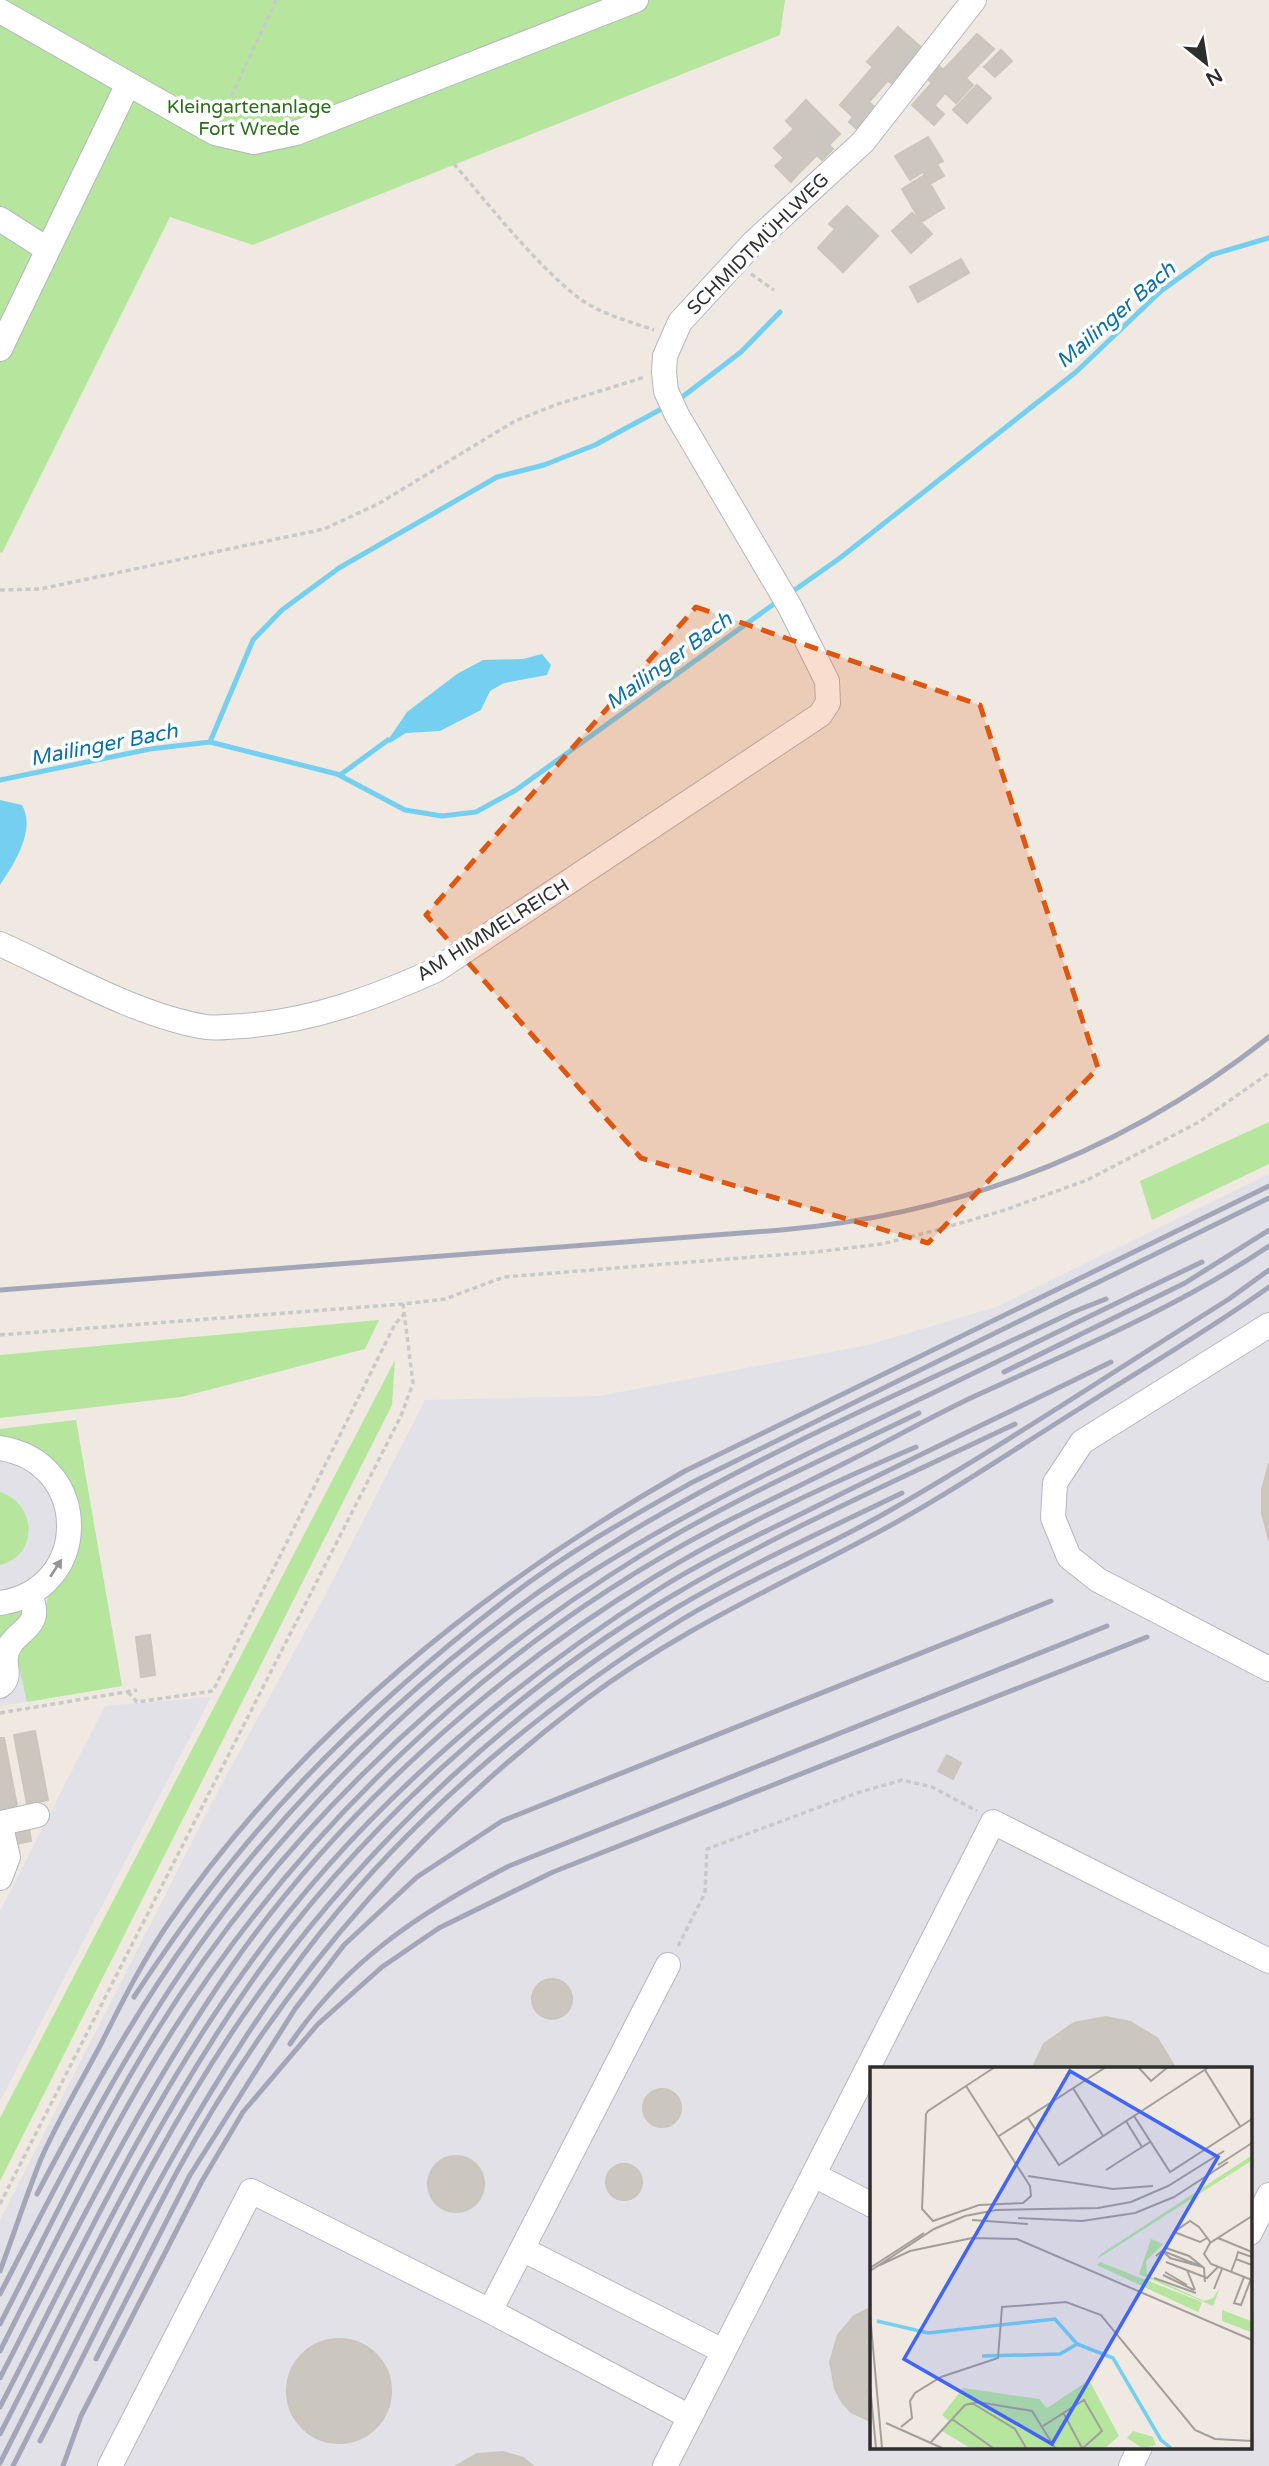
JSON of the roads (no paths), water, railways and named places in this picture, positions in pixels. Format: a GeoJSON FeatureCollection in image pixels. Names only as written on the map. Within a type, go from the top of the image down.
{"type":"FeatureCollection","features":[{"type":"Feature","properties":{"kind":"street"},"geometry":{"type":"LineString","coordinates":[[0,11],[127,86],[215,133],[254,142],[296,133],[636,0]]}},
{"type":"Feature","properties":{"kind":"street","name":"SCHMIDTMÜHLWEG"},"geometry":{"type":"LineString","coordinates":[[828,703],[827,681],[790,607],[677,415],[665,381],[672,337],[693,305],[754,242],[863,142],[974,0]]}},
{"type":"Feature","properties":{"kind":"street"},"geometry":{"type":"LineString","coordinates":[[0,349],[127,86]]}},
{"type":"Feature","properties":{"kind":"street"},"geometry":{"type":"LineString","coordinates":[[0,219],[47,249]]}},
{"type":"Feature","properties":{"kind":"street","name":"AM HIMMELREICH"},"geometry":{"type":"LineString","coordinates":[[0,944],[162,1016],[208,1028],[267,1024],[324,1013],[381,995],[436,970],[802,729],[820,715],[828,703]]}},
{"type":"Feature","properties":{"kind":"street"},"geometry":{"type":"LineString","coordinates":[[1269,1325],[1082,1442],[1055,1483],[1053,1518],[1069,1557],[1098,1580],[1269,1670]]}},
{"type":"Feature","properties":{"kind":"street"},"geometry":{"type":"LineString","coordinates":[[0,1448],[16,1451],[38,1462],[55,1479],[66,1501],[70,1528],[65,1555],[50,1578],[29,1594],[0,1603]]}},
{"type":"Feature","properties":{"kind":"street"},"geometry":{"type":"LineString","coordinates":[[0,1686],[5,1682],[8,1671],[2,1654],[33,1620],[35,1606],[29,1594]]}},
{"type":"Feature","properties":{"kind":"street"},"geometry":{"type":"LineString","coordinates":[[0,1878],[8,1857],[0,1823],[37,1815]]}},
{"type":"Feature","properties":{"kind":"street"},"geometry":{"type":"LineString","coordinates":[[665,2466],[993,1822],[1269,1961]]}},
{"type":"Feature","properties":{"kind":"street"},"geometry":{"type":"LineString","coordinates":[[490,2311],[668,1965]]}},
{"type":"Feature","properties":{"kind":"street"},"geometry":{"type":"LineString","coordinates":[[814,2175],[870,2204]]}},
{"type":"Feature","properties":{"kind":"street"},"geometry":{"type":"LineString","coordinates":[[110,2466],[251,2191],[490,2311],[690,2417]]}},
{"type":"Feature","properties":{"kind":"street"},"geometry":{"type":"LineString","coordinates":[[1252,2229],[1269,2195]]}},
{"type":"Feature","properties":{"kind":"street"},"geometry":{"type":"LineString","coordinates":[[522,2249],[723,2351]]}},
{"type":"Feature","properties":{"kind":"street"},"geometry":{"type":"LineString","coordinates":[[1130,2466],[1139,2448]]}},
{"type":"Feature","properties":{"kind":"water"},"geometry":{"type":"Polygon","coordinates":[[[542,654],[551,665],[547,675],[504,683],[490,691],[481,710],[440,731],[406,733],[390,743],[388,740],[407,712],[457,674],[483,660],[523,659],[542,654]]]}},
{"type":"Feature","properties":{"kind":"water"},"geometry":{"type":"Polygon","coordinates":[[[0,800],[22,805],[27,825],[22,846],[0,885],[0,800]]]}},
{"type":"Feature","properties":{"kind":"waterway","name":"Mailinger Bach"},"geometry":{"type":"LineString","coordinates":[[789,594],[840,558],[1076,372],[1161,291],[1211,255],[1269,238]]}},
{"type":"Feature","properties":{"kind":"waterway"},"geometry":{"type":"LineString","coordinates":[[677,401],[741,352],[780,312]]}},
{"type":"Feature","properties":{"kind":"waterway"},"geometry":{"type":"LineString","coordinates":[[210,742],[253,640],[282,610],[339,568],[497,477],[544,465],[595,445],[665,407]]}},
{"type":"Feature","properties":{"kind":"waterway","name":"Mailinger Bach"},"geometry":{"type":"LineString","coordinates":[[0,780],[150,749],[210,742],[337,774],[405,810],[442,816],[476,812],[516,790],[778,601]]}},
{"type":"Feature","properties":{"kind":"waterway"},"geometry":{"type":"LineString","coordinates":[[340,775],[388,740]]}},
{"type":"Feature","properties":{"kind":"railway"},"geometry":{"type":"LineString","coordinates":[[0,1290],[781,1230],[848,1222],[914,1209],[977,1192],[1039,1170],[1099,1144],[1158,1113],[1269,1037]]}},
{"type":"Feature","properties":{"kind":"railway"},"geometry":{"type":"LineString","coordinates":[[0,2271],[48,2144],[133,1981],[160,1936],[222,1852],[278,1787],[338,1725],[402,1667],[539,1562],[685,1471],[1269,1186]]}},
{"type":"Feature","properties":{"kind":"railway"},"geometry":{"type":"LineString","coordinates":[[134,1997],[233,1860],[328,1754],[434,1658],[552,1566],[691,1483],[1269,1198]]}},
{"type":"Feature","properties":{"kind":"railway"},"geometry":{"type":"LineString","coordinates":[[1004,1372],[1185,1283],[1269,1230]]}},
{"type":"Feature","properties":{"kind":"railway"},"geometry":{"type":"LineString","coordinates":[[0,2351],[114,2130],[155,2059],[209,1977],[268,1899],[332,1824],[401,1754],[474,1689],[552,1629],[633,1574],[718,1526],[958,1404],[1162,1309],[1269,1246]]}},
{"type":"Feature","properties":{"kind":"railway"},"geometry":{"type":"LineString","coordinates":[[0,2294],[116,2077],[147,2024],[216,1923],[284,1839],[348,1770],[453,1673],[527,1615],[573,1584],[716,1500],[1202,1262]]}},
{"type":"Feature","properties":{"kind":"railway"},"geometry":{"type":"LineString","coordinates":[[13,2466],[154,2191],[232,2058],[321,1932],[359,1887],[443,1801],[534,1723],[631,1652],[732,1591],[864,1525],[932,1486],[1229,1299],[1269,1270]]}},
{"type":"Feature","properties":{"kind":"railway"},"geometry":{"type":"LineString","coordinates":[[40,2441],[178,2170],[261,2036],[307,1973],[356,1913],[465,1801],[523,1749],[585,1700],[654,1653],[924,1506],[1199,1334],[1269,1287]]}},
{"type":"Feature","properties":{"kind":"railway"},"geometry":{"type":"LineString","coordinates":[[37,2194],[91,2095],[149,1998],[191,1935],[236,1876],[284,1819],[335,1765],[389,1713],[446,1664],[504,1617],[565,1574],[680,1503],[790,1445],[1106,1299]]}},
{"type":"Feature","properties":{"kind":"railway"},"geometry":{"type":"LineString","coordinates":[[0,2407],[114,2186],[208,2024],[286,1916],[332,1862],[432,1761],[542,1670],[659,1589],[754,1537],[1111,1362]]}},
{"type":"Feature","properties":{"kind":"railway"},"geometry":{"type":"LineString","coordinates":[[0,2324],[106,2119],[144,2052],[192,1978],[244,1907],[301,1839],[362,1775],[427,1714],[495,1657],[640,1556],[742,1499],[919,1413]]}},
{"type":"Feature","properties":{"kind":"railway"},"geometry":{"type":"LineString","coordinates":[[0,2434],[88,2260],[150,2146],[216,2035],[293,1926],[339,1871],[389,1818],[497,1719],[612,1634],[670,1597],[797,1528],[1015,1424]]}},
{"type":"Feature","properties":{"kind":"railway"},"geometry":{"type":"LineString","coordinates":[[0,2378],[137,2117],[198,2016],[273,1910],[320,1854],[370,1801],[479,1701],[596,1614],[656,1576],[751,1523],[916,1447]]}},
{"type":"Feature","properties":{"kind":"railway"},"geometry":{"type":"LineString","coordinates":[[0,2463],[124,2218],[190,2099],[265,1985],[353,1876],[452,1776],[506,1729],[617,1645],[731,1577],[902,1493]]}},
{"type":"Feature","properties":{"kind":"railway"},"geometry":{"type":"LineString","coordinates":[[96,2359],[190,2175],[295,2009],[344,1945],[417,1877],[502,1821],[1051,1601]]}},
{"type":"Feature","properties":{"kind":"railway"},"geometry":{"type":"LineString","coordinates":[[290,2044],[335,1988],[388,1941],[446,1902],[509,1866],[1107,1626]]}},
{"type":"Feature","properties":{"kind":"railway"},"geometry":{"type":"LineString","coordinates":[[63,2466],[81,2416],[202,2181],[243,2112],[318,2024],[382,1967],[439,1928],[553,1872],[1147,1637]]}},
{"type":"Feature","properties":{"kind":"park label","name":"Kleingartenanlage Fort Wrede"},"geometry":{"type":"Point","coordinates":[249,118]}}]}
